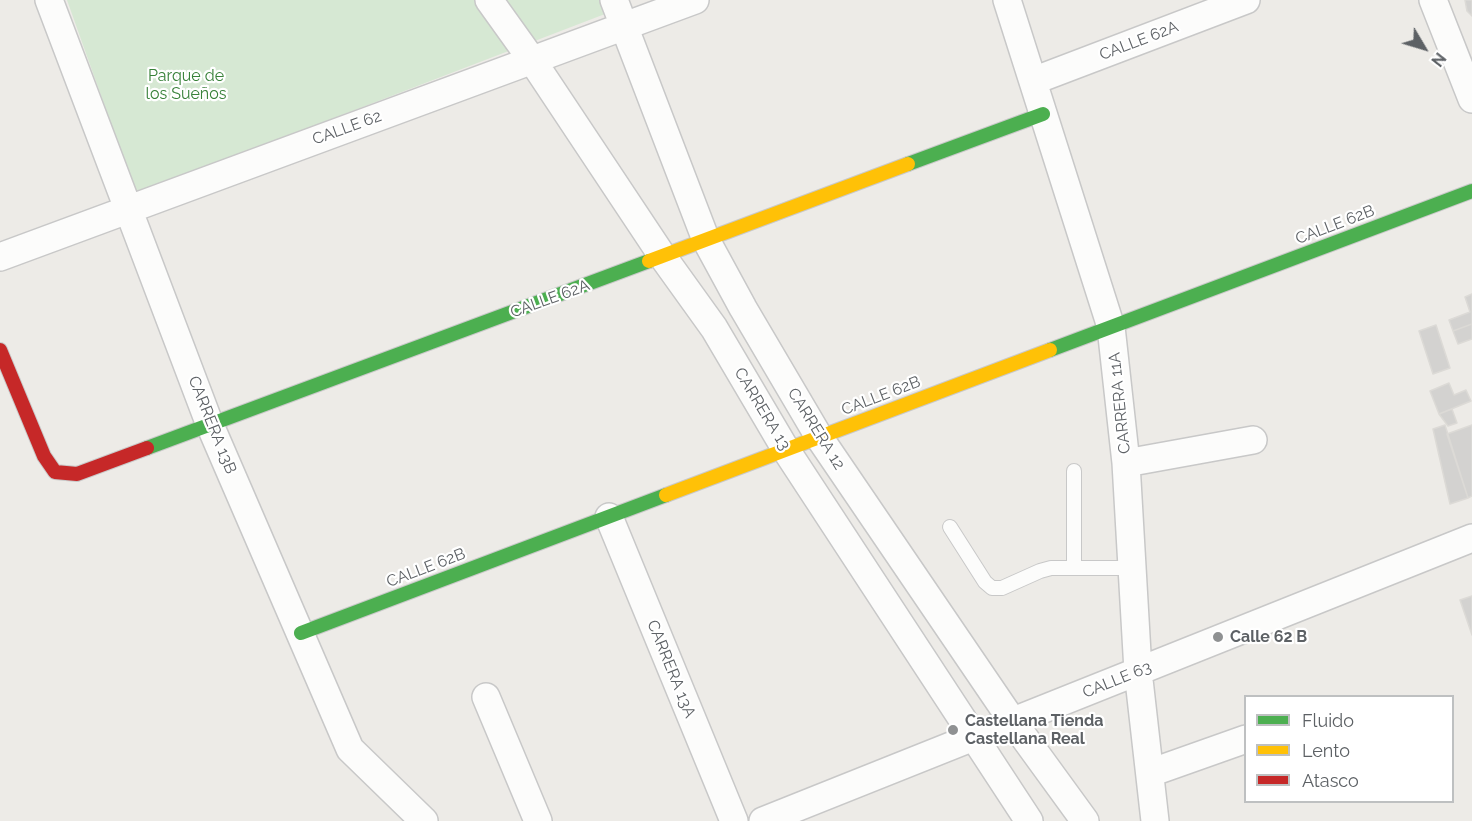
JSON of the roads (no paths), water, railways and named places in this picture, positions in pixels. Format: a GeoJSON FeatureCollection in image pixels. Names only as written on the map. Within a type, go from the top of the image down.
{"type":"FeatureCollection","features":[{"type":"Feature","properties":{"kind":"street","name":"CARRERA 13B"},"geometry":{"type":"LineString","coordinates":[[48,0],[210,425],[350,749],[424,821]]}},
{"type":"Feature","properties":{"kind":"street","name":"CARRERA 13"},"geometry":{"type":"LineString","coordinates":[[489,0],[532,60],[663,257],[714,327],[786,450],[1029,821]]}},
{"type":"Feature","properties":{"kind":"street","name":"CARRERA 12"},"geometry":{"type":"LineString","coordinates":[[614,0],[706,240],[819,437],[1013,722],[1084,821]]}},
{"type":"Feature","properties":{"kind":"street","name":"CALLE 62"},"geometry":{"type":"LineString","coordinates":[[0,257],[695,0]]}},
{"type":"Feature","properties":{"kind":"street","name":"CARRERA 11A"},"geometry":{"type":"LineString","coordinates":[[1006,0],[1111,327],[1126,463],[1138,671],[1155,821]]}},
{"type":"Feature","properties":{"kind":"street","name":"CALLE 62A"},"geometry":{"type":"LineString","coordinates":[[1033,81],[1246,0]]}},
{"type":"Feature","properties":{"kind":"street"},"geometry":{"type":"LineString","coordinates":[[1433,0],[1472,99]]}},
{"type":"Feature","properties":{"kind":"street","name":"CALLE 62A"},"geometry":{"type":"LineString","coordinates":[[0,350],[44,456],[55,472],[77,474],[1043,114]]}},
{"type":"Feature","properties":{"kind":"street","name":"CALLE 62B"},"geometry":{"type":"LineString","coordinates":[[301,633],[1472,190]]}},
{"type":"Feature","properties":{"kind":"street"},"geometry":{"type":"LineString","coordinates":[[1126,463],[1253,440]]}},
{"type":"Feature","properties":{"kind":"street","name":"CARRERA 13A"},"geometry":{"type":"LineString","coordinates":[[609,517],[734,821]]}},
{"type":"Feature","properties":{"kind":"street","name":"CALLE 63"},"geometry":{"type":"LineString","coordinates":[[763,821],[1472,538]]}},
{"type":"Feature","properties":{"kind":"street"},"geometry":{"type":"LineString","coordinates":[[486,697],[538,821]]}},
{"type":"Feature","properties":{"kind":"street"},"geometry":{"type":"LineString","coordinates":[[1150,774],[1244,739]]}},
{"type":"Feature","properties":{"kind":"lane"},"geometry":{"type":"LineString","coordinates":[[1074,471],[1074,568]]}},
{"type":"Feature","properties":{"kind":"lane"},"geometry":{"type":"LineString","coordinates":[[950,528],[985,582],[992,588],[1002,588],[1051,568],[1133,568]]}},
{"type":"Feature","properties":{"kind":"place","name":"Calle 62 B"},"geometry":{"type":"Point","coordinates":[1218,637]}},
{"type":"Feature","properties":{"kind":"place","name":"Castellana Tienda Castellana Real"},"geometry":{"type":"Point","coordinates":[953,730]}},
{"type":"Feature","properties":{"kind":"park label","name":"Parque de los Sueños"},"geometry":{"type":"Point","coordinates":[186,85]}}]}
